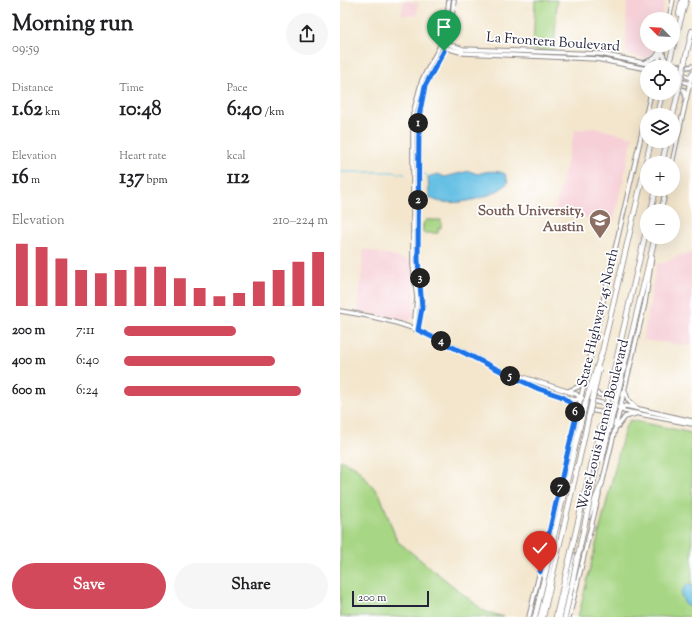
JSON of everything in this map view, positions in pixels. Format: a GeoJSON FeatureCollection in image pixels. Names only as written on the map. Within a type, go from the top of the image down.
{"type":"FeatureCollection","features":[{"type":"Feature","properties":{"kind":"highway"},"geometry":{"type":"LineString","coordinates":[[680,12],[682,0]]}},
{"type":"Feature","properties":{"kind":"highway"},"geometry":{"type":"LineString","coordinates":[[680,22],[686,0]]}},
{"type":"Feature","properties":{"kind":"highway"},"geometry":{"type":"LineString","coordinates":[[675,108],[692,31]]}},
{"type":"Feature","properties":{"kind":"highway"},"geometry":{"type":"LineString","coordinates":[[686,56],[692,39]]}},
{"type":"Feature","properties":{"kind":"highway","name":"State Highway 45 North"},"geometry":{"type":"LineString","coordinates":[[542,617],[649,148]]}},
{"type":"Feature","properties":{"kind":"highway","name":"State Highway 45 North"},"geometry":{"type":"LineString","coordinates":[[556,617],[643,244]]}},
{"type":"Feature","properties":{"kind":"highway"},"geometry":{"type":"LineString","coordinates":[[593,487],[607,438],[653,244]]}},
{"type":"Feature","properties":{"kind":"highway"},"geometry":{"type":"LineString","coordinates":[[535,617],[584,410],[602,352]]}},
{"type":"Feature","properties":{"kind":"highway"},"geometry":{"type":"LineString","coordinates":[[565,617],[570,587],[600,452],[605,411]]}},
{"type":"Feature","properties":{"kind":"highway"},"geometry":{"type":"LineString","coordinates":[[539,617],[557,533],[561,482]]}},
{"type":"Feature","properties":{"kind":"highway"},"geometry":{"type":"LineString","coordinates":[[560,617],[584,530],[602,483]]}},
{"type":"Feature","properties":{"kind":"main road"},"geometry":{"type":"LineString","coordinates":[[414,328],[417,307],[413,252],[413,114],[422,80],[441,44],[448,20],[449,0]]}},
{"type":"Feature","properties":{"kind":"main road"},"geometry":{"type":"LineString","coordinates":[[418,330],[421,318],[422,298],[418,260],[419,116],[425,86],[446,46],[450,34],[454,0]]}},
{"type":"Feature","properties":{"kind":"main road"},"geometry":{"type":"LineString","coordinates":[[670,12],[673,0]]}},
{"type":"Feature","properties":{"kind":"main road","name":"La Frontera Boulevard"},"geometry":{"type":"LineString","coordinates":[[441,44],[464,53],[606,60],[640,67]]}},
{"type":"Feature","properties":{"kind":"main road","name":"La Frontera Boulevard"},"geometry":{"type":"LineString","coordinates":[[446,46],[469,49],[601,54],[640,62]]}},
{"type":"Feature","properties":{"kind":"main road"},"geometry":{"type":"LineString","coordinates":[[651,60],[658,52]]}},
{"type":"Feature","properties":{"kind":"main road"},"geometry":{"type":"LineString","coordinates":[[664,52],[665,58],[668,61],[686,67],[692,66]]}},
{"type":"Feature","properties":{"kind":"main road"},"geometry":{"type":"LineString","coordinates":[[674,156],[686,98],[691,85],[692,73]]}},
{"type":"Feature","properties":{"kind":"main road"},"geometry":{"type":"LineString","coordinates":[[680,74],[691,78]]}},
{"type":"Feature","properties":{"kind":"main road"},"geometry":{"type":"LineString","coordinates":[[680,80],[691,85]]}},
{"type":"Feature","properties":{"kind":"main road"},"geometry":{"type":"LineString","coordinates":[[680,88],[684,90],[686,98]]}},
{"type":"Feature","properties":{"kind":"main road","name":"West Louis Henna Boulevard"},"geometry":{"type":"LineString","coordinates":[[529,617],[649,100]]}},
{"type":"Feature","properties":{"kind":"main road","name":"West Louis Henna Boulevard"},"geometry":{"type":"LineString","coordinates":[[569,617],[621,408],[645,303],[654,244]]}},
{"type":"Feature","properties":{"kind":"main road"},"geometry":{"type":"LineString","coordinates":[[415,280],[419,284],[422,298]]}},
{"type":"Feature","properties":{"kind":"main road"},"geometry":{"type":"LineString","coordinates":[[340,311],[379,318],[414,328],[539,389],[576,400],[581,398]]}},
{"type":"Feature","properties":{"kind":"main road"},"geometry":{"type":"LineString","coordinates":[[497,369],[576,394],[581,398],[621,408],[624,411],[692,424]]}},
{"type":"Feature","properties":{"kind":"main road"},"geometry":{"type":"LineString","coordinates":[[567,392],[578,387],[585,380],[590,390],[594,393],[611,397],[620,395],[625,389]]}},
{"type":"Feature","properties":{"kind":"main road"},"geometry":{"type":"LineString","coordinates":[[625,389],[628,400],[636,408]]}},
{"type":"Feature","properties":{"kind":"main road"},"geometry":{"type":"LineString","coordinates":[[563,397],[573,406],[576,416],[583,411],[588,410],[610,415],[616,428],[625,418],[636,414]]}},
{"type":"Feature","properties":{"kind":"main road"},"geometry":{"type":"LineString","coordinates":[[621,408],[626,406],[692,421]]}},
{"type":"Feature","properties":{"kind":"shaded area"},"geometry":{"type":"Polygon","coordinates":[[[627,0],[665,0],[662,12],[640,12],[640,52],[652,52],[651,56],[646,59],[628,54],[626,50],[627,0]]]}},
{"type":"Feature","properties":{"kind":"shaded area"},"geometry":{"type":"Polygon","coordinates":[[[403,1],[418,3],[417,15],[402,15],[403,1]]]}},
{"type":"Feature","properties":{"kind":"shaded area"},"geometry":{"type":"Polygon","coordinates":[[[595,128],[633,137],[613,223],[555,210],[575,130],[595,128]]]}},
{"type":"Feature","properties":{"kind":"shaded area"},"geometry":{"type":"Polygon","coordinates":[[[364,249],[411,261],[415,297],[413,318],[408,321],[358,311],[364,249]]]}},
{"type":"Feature","properties":{"kind":"shaded area"},"geometry":{"type":"Polygon","coordinates":[[[692,254],[692,346],[643,340],[657,263],[662,264],[680,255],[692,254]]]}},
{"type":"Feature","properties":{"kind":"green space"},"geometry":{"type":"Polygon","coordinates":[[[535,0],[557,0],[554,51],[533,50],[535,0]]]}},
{"type":"Feature","properties":{"kind":"green space"},"geometry":{"type":"Polygon","coordinates":[[[426,220],[441,220],[441,228],[438,228],[438,233],[423,233],[423,224],[426,220]]]}},
{"type":"Feature","properties":{"kind":"green space"},"geometry":{"type":"Polygon","coordinates":[[[630,420],[692,433],[692,617],[578,617],[625,428],[630,420]]]}},
{"type":"Feature","properties":{"kind":"green space"},"geometry":{"type":"Polygon","coordinates":[[[340,460],[356,467],[380,495],[397,541],[484,611],[503,617],[340,617],[340,460]]]}},
{"type":"Feature","properties":{"kind":"water"},"geometry":{"type":"Polygon","coordinates":[[[469,171],[478,174],[492,171],[499,172],[505,174],[508,182],[502,188],[493,193],[469,201],[445,202],[435,200],[429,196],[428,177],[437,174],[445,177],[469,171]]]}},
{"type":"Feature","properties":{"kind":"water"},"geometry":{"type":"Polygon","coordinates":[[[688,584],[692,584],[692,606],[690,607],[685,604],[681,595],[683,589],[688,584]]]}},
{"type":"Feature","properties":{"kind":"waterway"},"geometry":{"type":"LineString","coordinates":[[340,172],[392,172],[405,174]]}},
{"type":"Feature","properties":{"kind":"waterway"},"geometry":{"type":"LineString","coordinates":[[424,174],[430,177]]}},
{"type":"Feature","properties":{"kind":"place","name":"South University, Austin"},"geometry":{"type":"Point","coordinates":[600,240]}},
{"type":"Feature","properties":{"kind":"route"},"geometry":{"type":"LineString","coordinates":[[444,51],[425,86],[420,104],[418,125],[418,260],[422,308],[418,330],[515,378],[539,389],[563,397],[573,406],[576,416],[540,572]]}}]}
